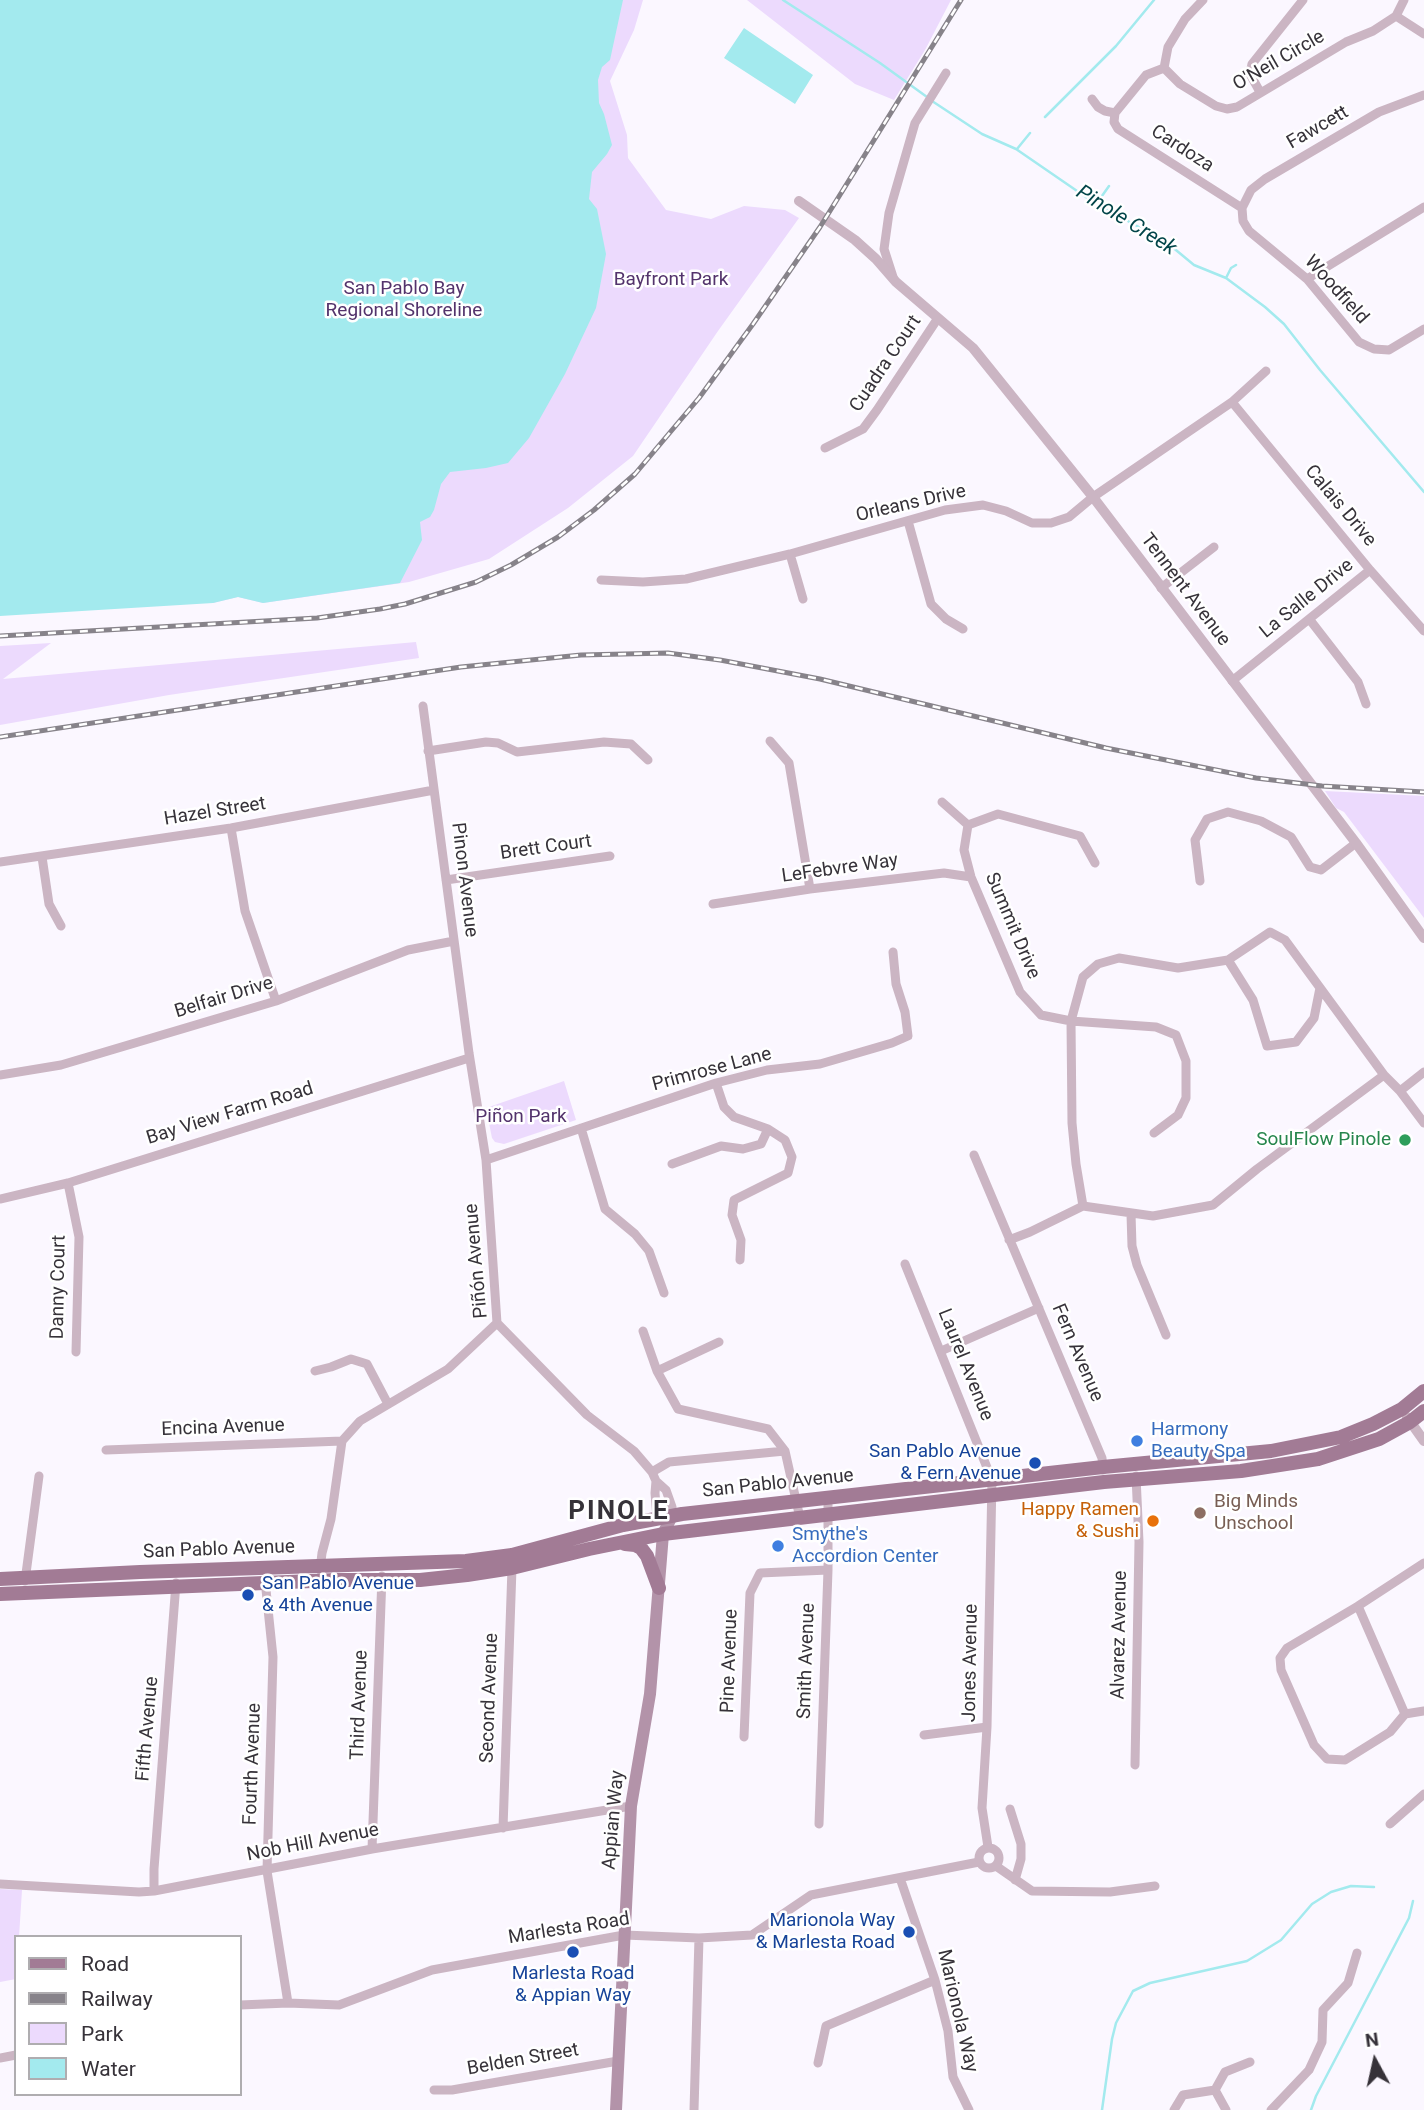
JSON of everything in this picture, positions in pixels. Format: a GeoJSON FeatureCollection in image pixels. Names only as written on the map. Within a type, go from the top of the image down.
{"type":"FeatureCollection","features":[{"type":"Feature","properties":{"kind":"main road","name":"San Pablo Avenue"},"geometry":{"type":"LineString","coordinates":[[0,1594],[176,1586],[265,1575],[320,1573],[382,1563],[466,1561],[512,1555],[657,1518],[798,1500],[992,1487],[1103,1474],[1135,1464],[1261,1453],[1341,1437],[1402,1409],[1424,1391]]}},
{"type":"Feature","properties":{"kind":"main road","name":"San Pablo Avenue"},"geometry":{"type":"LineString","coordinates":[[1103,1474],[1136,1479],[1241,1471],[1318,1459],[1379,1439],[1424,1411]]}},
{"type":"Feature","properties":{"kind":"main road","name":"San Pablo Avenue"},"geometry":{"type":"LineString","coordinates":[[320,1573],[420,1580],[467,1575],[512,1568],[617,1542],[663,1534],[829,1515],[992,1487]]}},
{"type":"Feature","properties":{"kind":"main road","name":"Appian Way"},"geometry":{"type":"LineString","coordinates":[[616,2110],[631,1806],[650,1694],[663,1534],[672,1516]]}},
{"type":"Feature","properties":{"kind":"main road","name":"Appian Way"},"geometry":{"type":"LineString","coordinates":[[657,1518],[663,1534]]}},
{"type":"Feature","properties":{"kind":"main road"},"geometry":{"type":"LineString","coordinates":[[617,1542],[642,1548],[659,1588]]}},
{"type":"Feature","properties":{"kind":"main road","name":"San Pablo Avenue"},"geometry":{"type":"LineString","coordinates":[[0,1579],[176,1570],[265,1575]]}},
{"type":"Feature","properties":{"kind":"street"},"geometry":{"type":"LineString","coordinates":[[1092,99],[1098,107],[1115,113],[1146,75],[1164,68],[1168,47],[1185,19],[1203,0]]}},
{"type":"Feature","properties":{"kind":"street"},"geometry":{"type":"LineString","coordinates":[[1260,92],[1250,74],[1252,64],[1303,0]]}},
{"type":"Feature","properties":{"kind":"street"},"geometry":{"type":"LineString","coordinates":[[1404,0],[1396,16],[1424,34]]}},
{"type":"Feature","properties":{"kind":"street","name":"O'Neil Circle"},"geometry":{"type":"LineString","coordinates":[[1164,68],[1180,84],[1216,106],[1237,107],[1346,42],[1373,31],[1396,16]]}},
{"type":"Feature","properties":{"kind":"street"},"geometry":{"type":"LineString","coordinates":[[896,282],[884,255],[890,213],[915,123],[946,73]]}},
{"type":"Feature","properties":{"kind":"street","name":"Fawcett"},"geometry":{"type":"LineString","coordinates":[[1242,208],[1251,190],[1265,179],[1379,112],[1424,95]]}},
{"type":"Feature","properties":{"kind":"street","name":"Cardoza"},"geometry":{"type":"LineString","coordinates":[[1115,113],[1114,122],[1118,129],[1242,208]]}},
{"type":"Feature","properties":{"kind":"street","name":"Tennent Avenue"},"geometry":{"type":"LineString","coordinates":[[799,201],[855,240],[896,282],[973,348],[1093,497],[1356,843],[1424,938]]}},
{"type":"Feature","properties":{"kind":"street"},"geometry":{"type":"LineString","coordinates":[[1307,279],[1424,207]]}},
{"type":"Feature","properties":{"kind":"street","name":"Woodfield"},"geometry":{"type":"LineString","coordinates":[[1242,208],[1249,231],[1307,279],[1359,342],[1374,349],[1389,349],[1424,329]]}},
{"type":"Feature","properties":{"kind":"street","name":"Cuadra Court"},"geometry":{"type":"LineString","coordinates":[[825,448],[863,429],[938,318]]}},
{"type":"Feature","properties":{"kind":"street","name":"Orleans Drive"},"geometry":{"type":"LineString","coordinates":[[601,580],[643,582],[686,579],[790,554],[945,510],[983,505],[1006,511],[1032,523],[1051,523],[1069,517],[1093,497],[1232,402],[1266,371]]}},
{"type":"Feature","properties":{"kind":"street","name":"Calais Drive"},"geometry":{"type":"LineString","coordinates":[[1232,402],[1370,570],[1424,631]]}},
{"type":"Feature","properties":{"kind":"street"},"geometry":{"type":"LineString","coordinates":[[908,521],[931,604],[946,619],[963,629]]}},
{"type":"Feature","properties":{"kind":"street"},"geometry":{"type":"LineString","coordinates":[[1161,588],[1214,547]]}},
{"type":"Feature","properties":{"kind":"street"},"geometry":{"type":"LineString","coordinates":[[790,554],[803,599]]}},
{"type":"Feature","properties":{"kind":"street","name":"La Salle Drive"},"geometry":{"type":"LineString","coordinates":[[1232,681],[1370,570]]}},
{"type":"Feature","properties":{"kind":"street"},"geometry":{"type":"LineString","coordinates":[[1310,620],[1358,681],[1366,704]]}},
{"type":"Feature","properties":{"kind":"street","name":"Pinon Avenue"},"geometry":{"type":"LineString","coordinates":[[424,706],[469,1058]]}},
{"type":"Feature","properties":{"kind":"street"},"geometry":{"type":"LineString","coordinates":[[770,741],[789,763],[810,889]]}},
{"type":"Feature","properties":{"kind":"street"},"geometry":{"type":"LineString","coordinates":[[428,751],[486,742],[498,743],[516,752],[604,742],[631,744],[648,760]]}},
{"type":"Feature","properties":{"kind":"street","name":"Hazel Street"},"geometry":{"type":"LineString","coordinates":[[0,862],[231,828],[434,790]]}},
{"type":"Feature","properties":{"kind":"street"},"geometry":{"type":"LineString","coordinates":[[942,802],[968,825],[998,814],[1080,836],[1095,863]]}},
{"type":"Feature","properties":{"kind":"street"},"geometry":{"type":"LineString","coordinates":[[1200,881],[1195,840],[1207,819],[1228,812],[1261,821],[1292,837],[1310,867],[1321,870],[1356,843]]}},
{"type":"Feature","properties":{"kind":"street","name":"Summit Drive"},"geometry":{"type":"LineString","coordinates":[[968,825],[964,850],[971,877],[1020,992],[1041,1015],[1072,1021],[1156,1027],[1176,1035],[1186,1062],[1186,1098],[1178,1115],[1154,1133]]}},
{"type":"Feature","properties":{"kind":"street"},"geometry":{"type":"LineString","coordinates":[[231,828],[245,911],[276,1001]]}},
{"type":"Feature","properties":{"kind":"street","name":"Brett Court"},"geometry":{"type":"LineString","coordinates":[[446,880],[610,856]]}},
{"type":"Feature","properties":{"kind":"street"},"geometry":{"type":"LineString","coordinates":[[42,857],[49,904],[61,926]]}},
{"type":"Feature","properties":{"kind":"street","name":"LeFebvre Way"},"geometry":{"type":"LineString","coordinates":[[713,904],[944,873],[971,877]]}},
{"type":"Feature","properties":{"kind":"street"},"geometry":{"type":"LineString","coordinates":[[1083,1206],[1072,1123],[1072,1021],[1083,977],[1098,964],[1119,958],[1178,968],[1228,960],[1270,932],[1285,940],[1384,1075],[1424,1123]]}},
{"type":"Feature","properties":{"kind":"street","name":"Belfair Drive"},"geometry":{"type":"LineString","coordinates":[[0,1075],[61,1065],[276,1001],[408,950],[454,941]]}},
{"type":"Feature","properties":{"kind":"street","name":"Primrose Lane"},"geometry":{"type":"LineString","coordinates":[[486,1160],[716,1083],[767,1070],[820,1064],[892,1044],[908,1035],[905,1012],[895,984],[892,952]]}},
{"type":"Feature","properties":{"kind":"street"},"geometry":{"type":"LineString","coordinates":[[1228,960],[1253,1000],[1267,1046],[1296,1042],[1314,1018],[1320,988]]}},
{"type":"Feature","properties":{"kind":"street","name":"Piñón Avenue"},"geometry":{"type":"LineString","coordinates":[[469,1058],[486,1160],[497,1323],[587,1415],[634,1451],[666,1490],[672,1516]]}},
{"type":"Feature","properties":{"kind":"street","name":"Bay View Farm Road"},"geometry":{"type":"LineString","coordinates":[[0,1199],[68,1182],[469,1058]]}},
{"type":"Feature","properties":{"kind":"street"},"geometry":{"type":"LineString","coordinates":[[1400,1091],[1424,1072]]}},
{"type":"Feature","properties":{"kind":"street"},"geometry":{"type":"LineString","coordinates":[[1009,1240],[1083,1206],[1153,1216],[1213,1205],[1384,1075]]}},
{"type":"Feature","properties":{"kind":"street"},"geometry":{"type":"LineString","coordinates":[[716,1083],[724,1107],[734,1117],[768,1129],[785,1140],[792,1157],[788,1173],[734,1200],[732,1216],[741,1240],[740,1260]]}},
{"type":"Feature","properties":{"kind":"street"},"geometry":{"type":"LineString","coordinates":[[582,1128],[605,1209],[635,1234],[649,1251],[664,1293]]}},
{"type":"Feature","properties":{"kind":"street"},"geometry":{"type":"LineString","coordinates":[[672,1164],[721,1146],[743,1149],[761,1144],[768,1129]]}},
{"type":"Feature","properties":{"kind":"street","name":"Fern Avenue"},"geometry":{"type":"LineString","coordinates":[[974,1155],[1102,1458],[1103,1474]]}},
{"type":"Feature","properties":{"kind":"street","name":"Danny Court"},"geometry":{"type":"LineString","coordinates":[[68,1182],[79,1237],[76,1352]]}},
{"type":"Feature","properties":{"kind":"street"},"geometry":{"type":"LineString","coordinates":[[1131,1214],[1132,1246],[1137,1265],[1166,1335]]}},
{"type":"Feature","properties":{"kind":"street","name":"Laurel Avenue"},"geometry":{"type":"LineString","coordinates":[[905,1264],[941,1350],[992,1487]]}},
{"type":"Feature","properties":{"kind":"street"},"geometry":{"type":"LineString","coordinates":[[941,1350],[1039,1308]]}},
{"type":"Feature","properties":{"kind":"street"},"geometry":{"type":"LineString","coordinates":[[320,1573],[342,1441],[360,1421],[448,1369],[497,1323]]}},
{"type":"Feature","properties":{"kind":"street"},"geometry":{"type":"LineString","coordinates":[[643,1331],[657,1371],[678,1409],[768,1429],[785,1451],[800,1518]]}},
{"type":"Feature","properties":{"kind":"street"},"geometry":{"type":"LineString","coordinates":[[657,1371],[719,1342]]}},
{"type":"Feature","properties":{"kind":"street"},"geometry":{"type":"LineString","coordinates":[[315,1371],[351,1359],[367,1364],[388,1404]]}},
{"type":"Feature","properties":{"kind":"street"},"geometry":{"type":"LineString","coordinates":[[1402,1409],[1424,1441]]}},
{"type":"Feature","properties":{"kind":"street","name":"Encina Avenue"},"geometry":{"type":"LineString","coordinates":[[106,1450],[342,1441]]}},
{"type":"Feature","properties":{"kind":"street"},"geometry":{"type":"LineString","coordinates":[[657,1518],[654,1476],[669,1462],[785,1451]]}},
{"type":"Feature","properties":{"kind":"street","name":"Alvarez Avenue"},"geometry":{"type":"LineString","coordinates":[[1135,1464],[1139,1542],[1135,1765]]}},
{"type":"Feature","properties":{"kind":"street"},"geometry":{"type":"LineString","coordinates":[[24,1593],[39,1476]]}},
{"type":"Feature","properties":{"kind":"street","name":"Jones Avenue"},"geometry":{"type":"LineString","coordinates":[[988,1847],[982,1808],[987,1727],[992,1487]]}},
{"type":"Feature","properties":{"kind":"street","name":"Smith Avenue"},"geometry":{"type":"LineString","coordinates":[[819,1824],[828,1499]]}},
{"type":"Feature","properties":{"kind":"street","name":"Third Avenue"},"geometry":{"type":"LineString","coordinates":[[372,1849],[382,1563]]}},
{"type":"Feature","properties":{"kind":"street"},"geometry":{"type":"LineString","coordinates":[[1424,1563],[1287,1648],[1280,1658],[1281,1670],[1314,1745],[1327,1759],[1345,1760],[1390,1732],[1405,1714],[1424,1711]]}},
{"type":"Feature","properties":{"kind":"street","name":"Second Avenue"},"geometry":{"type":"LineString","coordinates":[[503,1828],[512,1568]]}},
{"type":"Feature","properties":{"kind":"street","name":"Fifth Avenue"},"geometry":{"type":"LineString","coordinates":[[154,1891],[176,1570]]}},
{"type":"Feature","properties":{"kind":"street","name":"Pine Avenue"},"geometry":{"type":"LineString","coordinates":[[744,1737],[750,1593],[760,1573],[828,1570]]}},
{"type":"Feature","properties":{"kind":"street","name":"Fourth Avenue"},"geometry":{"type":"LineString","coordinates":[[265,1575],[273,1664],[267,1871],[288,2003]]}},
{"type":"Feature","properties":{"kind":"street"},"geometry":{"type":"LineString","coordinates":[[1358,1606],[1405,1714]]}},
{"type":"Feature","properties":{"kind":"street"},"geometry":{"type":"LineString","coordinates":[[924,1735],[987,1727]]}},
{"type":"Feature","properties":{"kind":"street"},"geometry":{"type":"LineString","coordinates":[[1390,1824],[1424,1794]]}},
{"type":"Feature","properties":{"kind":"street","name":"Nob Hill Avenue"},"geometry":{"type":"LineString","coordinates":[[0,1884],[154,1891],[372,1849],[631,1806]]}},
{"type":"Feature","properties":{"kind":"street"},"geometry":{"type":"LineString","coordinates":[[1010,1809],[1021,1844],[1021,1859],[1015,1880]]}},
{"type":"Feature","properties":{"kind":"street"},"geometry":{"type":"LineString","coordinates":[[996,1866],[998,1853],[988,1847],[980,1853],[979,1862],[987,1868],[996,1866],[1032,1891],[1110,1892],[1155,1886]]}},
{"type":"Feature","properties":{"kind":"street","name":"Marlesta Road"},"geometry":{"type":"LineString","coordinates":[[242,2006],[288,2003],[340,2006],[432,1970],[624,1935],[699,1938],[752,1935],[811,1895],[979,1862]]}},
{"type":"Feature","properties":{"kind":"street","name":"Marionola Way"},"geometry":{"type":"LineString","coordinates":[[900,1878],[935,1980],[948,2031],[953,2077],[969,2110]]}},
{"type":"Feature","properties":{"kind":"street"},"geometry":{"type":"LineString","coordinates":[[694,2110],[699,1938]]}},
{"type":"Feature","properties":{"kind":"street"},"geometry":{"type":"LineString","coordinates":[[1271,2110],[1309,2070],[1322,2042],[1323,2010],[1348,1983],[1357,1953]]}},
{"type":"Feature","properties":{"kind":"street"},"geometry":{"type":"LineString","coordinates":[[818,2063],[826,2026],[935,1980]]}},
{"type":"Feature","properties":{"kind":"street","name":"Belden Street"},"geometry":{"type":"LineString","coordinates":[[434,2090],[452,2090],[618,2061]]}},
{"type":"Feature","properties":{"kind":"street"},"geometry":{"type":"LineString","coordinates":[[1215,2090],[1225,2071],[1250,2062]]}},
{"type":"Feature","properties":{"kind":"street"},"geometry":{"type":"LineString","coordinates":[[1174,2110],[1183,2095],[1215,2090]]}},
{"type":"Feature","properties":{"kind":"street"},"geometry":{"type":"LineString","coordinates":[[1215,2090],[1226,2110]]}},
{"type":"Feature","properties":{"kind":"green space","name":"San Pablo Bay Regional Shoreline"},"geometry":{"type":"Polygon","coordinates":[[[303,0],[643,0],[634,30],[610,81],[627,135],[628,158],[666,210],[711,219],[744,206],[785,210],[799,218],[633,456],[568,508],[489,559],[409,582],[263,603],[238,597],[213,603],[303,0]]]}},
{"type":"Feature","properties":{"kind":"green space"},"geometry":{"type":"Polygon","coordinates":[[[747,0],[951,0],[925,50],[894,100],[855,84],[747,0]]]}},
{"type":"Feature","properties":{"kind":"green space"},"geometry":{"type":"Polygon","coordinates":[[[416,642],[419,658],[169,695],[0,725],[0,646],[51,643],[3,679],[416,642]]]}},
{"type":"Feature","properties":{"kind":"green space"},"geometry":{"type":"Polygon","coordinates":[[[1325,791],[1424,796],[1424,918],[1344,812],[1336,808],[1325,791]]]}},
{"type":"Feature","properties":{"kind":"green space","name":"Piñon Park"},"geometry":{"type":"Polygon","coordinates":[[[564,1081],[576,1120],[504,1144],[495,1142],[486,1108],[564,1081]]]}},
{"type":"Feature","properties":{"kind":"green space"},"geometry":{"type":"Polygon","coordinates":[[[0,1889],[22,1890],[19,1935],[14,1935],[14,1979],[0,1982],[0,1889]]]}},
{"type":"Feature","properties":{"kind":"water","name":"San Pablo Bay Regional Shoreline"},"geometry":{"type":"Polygon","coordinates":[[[0,0],[623,0],[610,60],[602,67],[598,80],[599,103],[612,145],[592,172],[589,199],[597,209],[606,254],[596,308],[565,374],[529,438],[508,463],[450,472],[441,484],[434,510],[430,517],[420,522],[422,540],[400,583],[263,603],[238,597],[213,603],[0,616],[0,0]]]}},
{"type":"Feature","properties":{"kind":"water"},"geometry":{"type":"Polygon","coordinates":[[[744,28],[813,75],[795,104],[724,58],[744,28]]]}},
{"type":"Feature","properties":{"kind":"waterway","name":"Pinole Creek"},"geometry":{"type":"LineString","coordinates":[[783,0],[927,97]]}},
{"type":"Feature","properties":{"kind":"waterway"},"geometry":{"type":"LineString","coordinates":[[1045,117],[1116,46],[1154,0]]}},
{"type":"Feature","properties":{"kind":"waterway","name":"Pinole Creek"},"geometry":{"type":"LineString","coordinates":[[932,101],[982,134],[1016,149],[1096,204],[1165,241],[1194,265],[1226,278],[1265,307],[1284,324],[1424,492]]}},
{"type":"Feature","properties":{"kind":"waterway"},"geometry":{"type":"LineString","coordinates":[[1017,149],[1030,133]]}},
{"type":"Feature","properties":{"kind":"waterway"},"geometry":{"type":"LineString","coordinates":[[1097,203],[1109,186]]}},
{"type":"Feature","properties":{"kind":"waterway"},"geometry":{"type":"LineString","coordinates":[[1226,278],[1231,268],[1236,265]]}},
{"type":"Feature","properties":{"kind":"waterway"},"geometry":{"type":"LineString","coordinates":[[1102,2110],[1116,2023],[1133,1991],[1150,1983],[1247,1961],[1281,1940],[1312,1904],[1331,1892],[1351,1886],[1374,1887]]}},
{"type":"Feature","properties":{"kind":"waterway"},"geometry":{"type":"LineString","coordinates":[[1311,2110],[1409,1918],[1413,1901]]}},
{"type":"Feature","properties":{"kind":"railway"},"geometry":{"type":"LineString","coordinates":[[0,636],[317,618],[380,609],[476,582],[558,537],[635,474],[699,398],[820,227],[961,0]]}},
{"type":"Feature","properties":{"kind":"railway"},"geometry":{"type":"LineString","coordinates":[[0,737],[461,667],[581,655],[668,653],[820,679],[1106,748],[1256,778],[1322,786],[1424,792]]}},
{"type":"Feature","properties":{"kind":"place","name":"SoulFlow Pinole"},"geometry":{"type":"Point","coordinates":[1405,1140]}},
{"type":"Feature","properties":{"kind":"place","name":"Harmony Beauty Spa"},"geometry":{"type":"Point","coordinates":[1137,1441]}},
{"type":"Feature","properties":{"kind":"place","name":"San Pablo Avenue & Fern Avenue"},"geometry":{"type":"Point","coordinates":[1035,1463]}},
{"type":"Feature","properties":{"kind":"place","name":"Big Minds Unschool"},"geometry":{"type":"Point","coordinates":[1200,1513]}},
{"type":"Feature","properties":{"kind":"place","name":"Happy Ramen & Sushi"},"geometry":{"type":"Point","coordinates":[1153,1521]}},
{"type":"Feature","properties":{"kind":"place","name":"Smythe's Accordion Center"},"geometry":{"type":"Point","coordinates":[778,1546]}},
{"type":"Feature","properties":{"kind":"place","name":"San Pablo Avenue & 4th Avenue"},"geometry":{"type":"Point","coordinates":[248,1595]}},
{"type":"Feature","properties":{"kind":"place","name":"Marionola Way & Marlesta Road"},"geometry":{"type":"Point","coordinates":[909,1932]}},
{"type":"Feature","properties":{"kind":"place","name":"Marlesta Road & Appian Way"},"geometry":{"type":"Point","coordinates":[573,1952]}},
{"type":"Feature","properties":{"kind":"district","name":"PINOLE"},"geometry":{"type":"Point","coordinates":[619,1512]}},
{"type":"Feature","properties":{"kind":"park label","name":"Bayfront Park"},"geometry":{"type":"Point","coordinates":[671,280]}}]}
